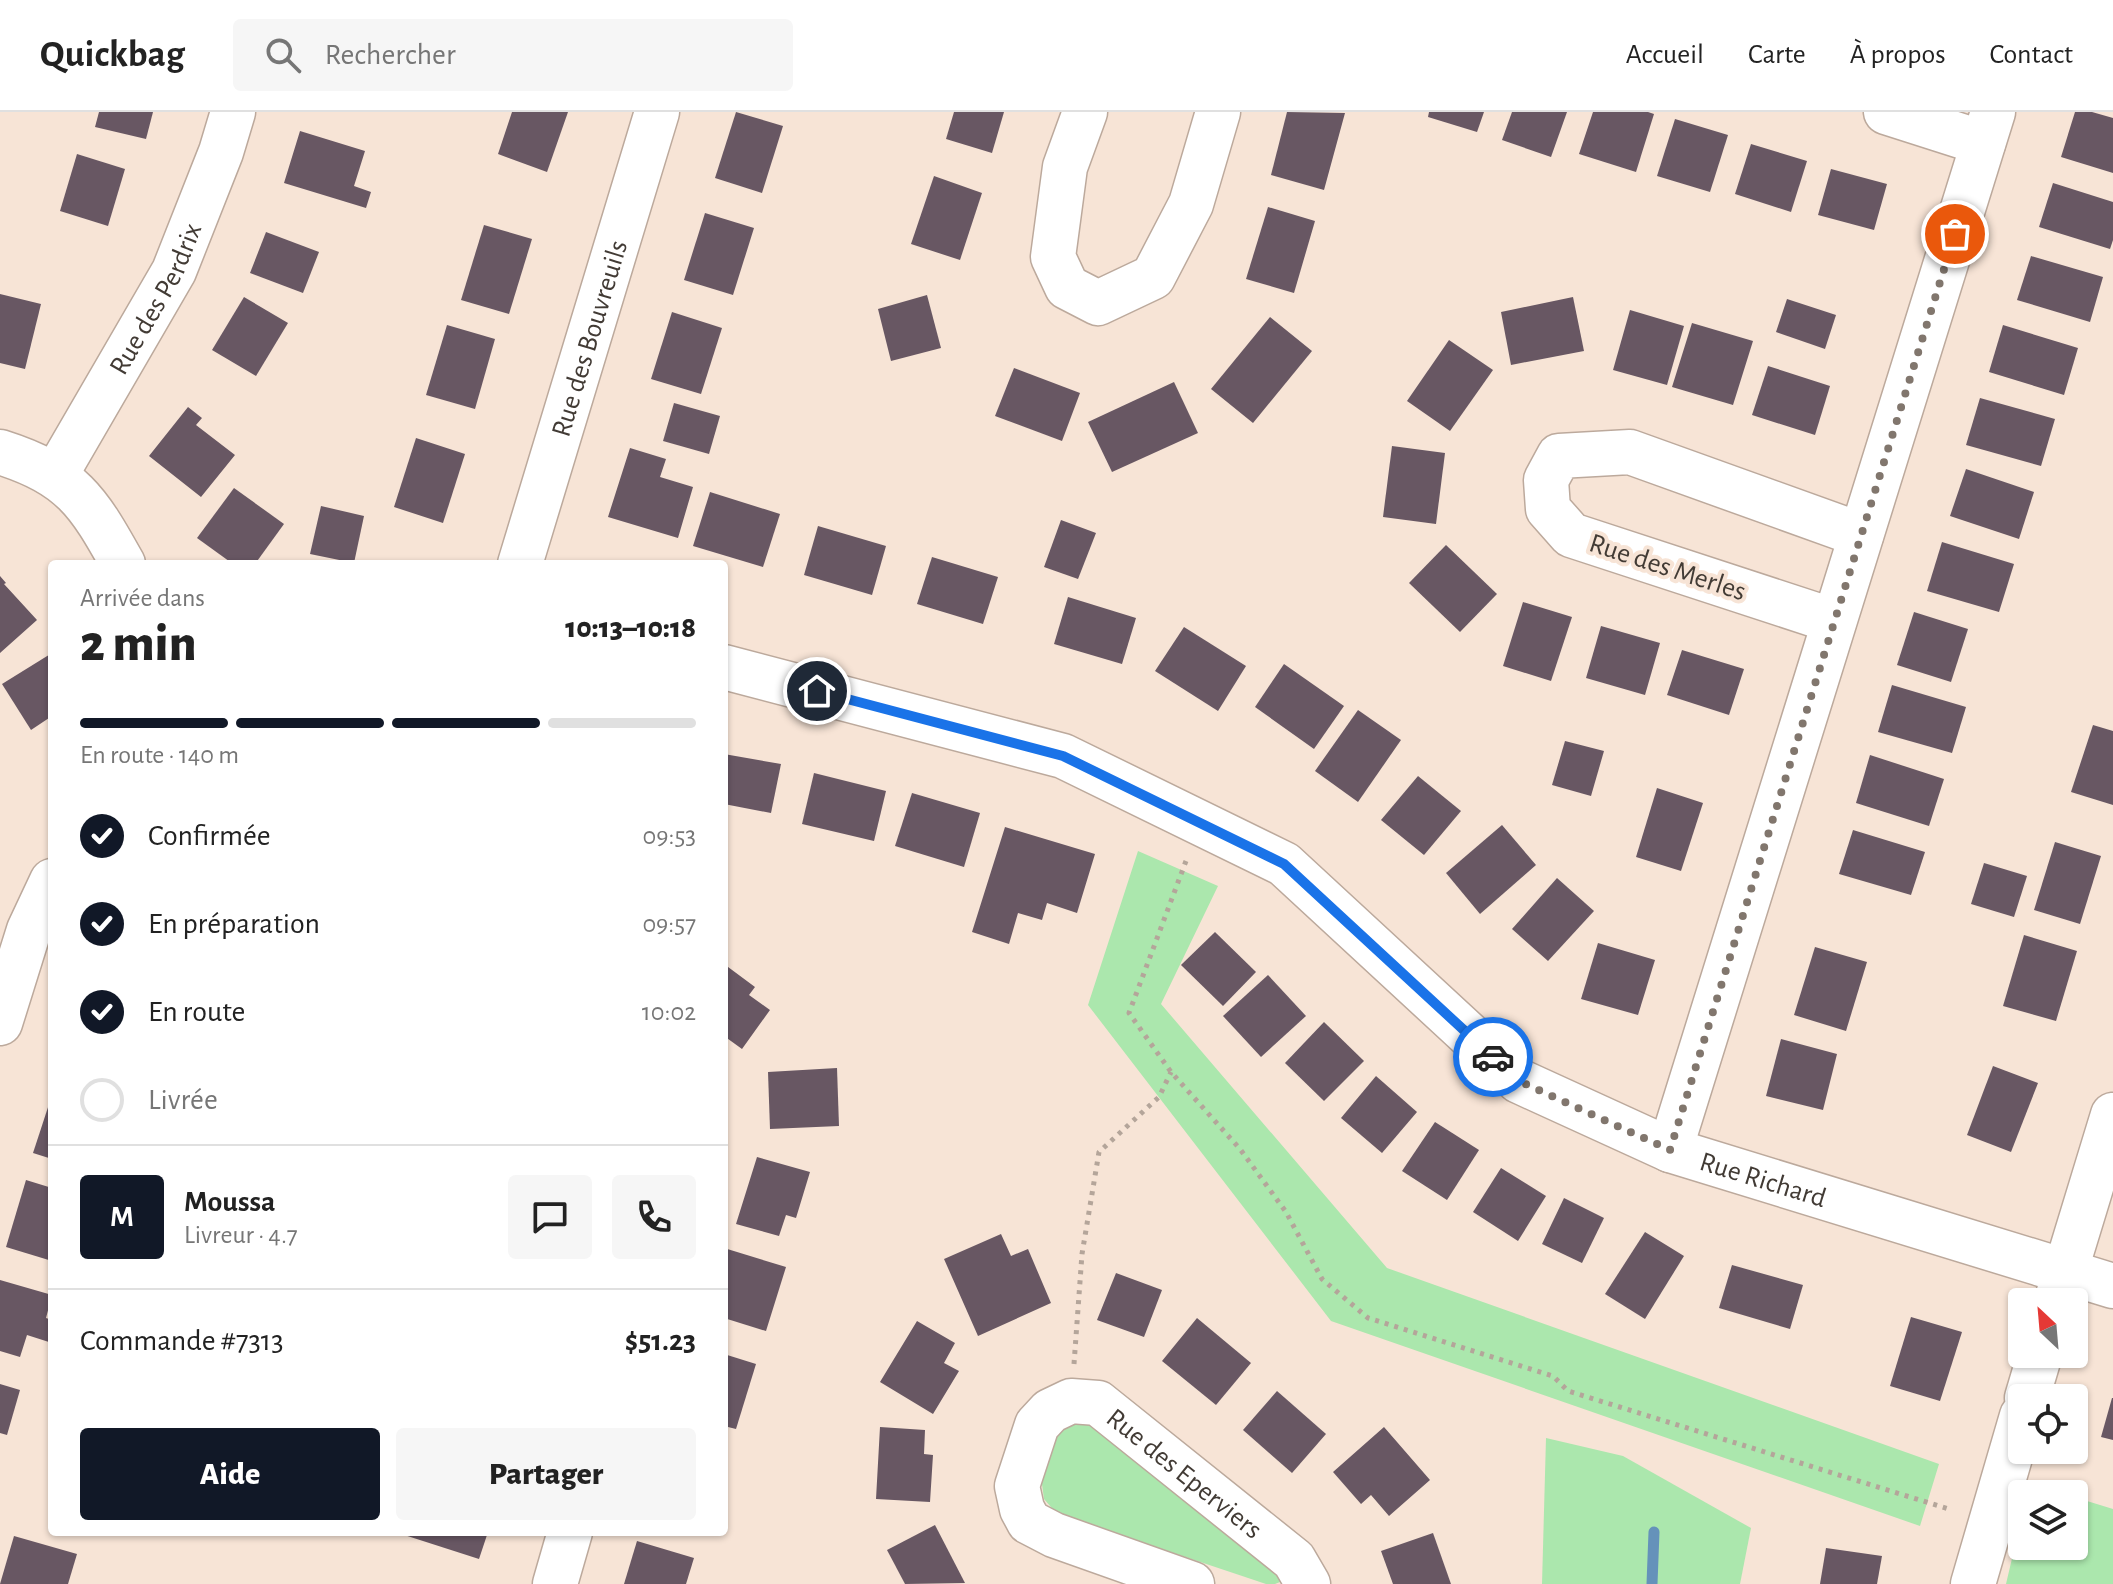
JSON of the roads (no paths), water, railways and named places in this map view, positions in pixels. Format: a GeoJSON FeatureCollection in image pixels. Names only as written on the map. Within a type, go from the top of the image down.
{"type":"FeatureCollection","features":[{"type":"Feature","properties":{"kind":"street","name":"Rue des Perdrix"},"geometry":{"type":"LineString","coordinates":[[55,476],[174,271],[221,152],[233,112]]}},
{"type":"Feature","properties":{"kind":"street","name":"Rue des Bouvreuils"},"geometry":{"type":"LineString","coordinates":[[521,560],[657,112]]}},
{"type":"Feature","properties":{"kind":"street"},"geometry":{"type":"LineString","coordinates":[[1085,112],[1065,167],[1053,257],[1067,287],[1098,303],[1153,277],[1191,204],[1218,112]]}},
{"type":"Feature","properties":{"kind":"street"},"geometry":{"type":"LineString","coordinates":[[1670,1150],[1988,128],[1886,112]]}},
{"type":"Feature","properties":{"kind":"street"},"geometry":{"type":"LineString","coordinates":[[0,452],[34,464],[68,486],[90,509],[121,560]]}},
{"type":"Feature","properties":{"kind":"street","name":"Rue des Merles"},"geometry":{"type":"LineString","coordinates":[[1834,621],[1571,535],[1548,509],[1546,480],[1559,456],[1630,452],[1861,535]]}},
{"type":"Feature","properties":{"kind":"street","name":"Rue Richard"},"geometry":{"type":"LineString","coordinates":[[728,668],[1063,756],[1284,864],[1519,1081],[1670,1150],[2060,1287],[2113,1286]]}},
{"type":"Feature","properties":{"kind":"street"},"geometry":{"type":"LineString","coordinates":[[0,1023],[29,930],[48,890]]}},
{"type":"Feature","properties":{"kind":"street"},"geometry":{"type":"LineString","coordinates":[[2060,1287],[2113,1115]]}},
{"type":"Feature","properties":{"kind":"street","name":"Rue des Eperviers"},"geometry":{"type":"LineString","coordinates":[[1192,1584],[1054,1535],[1029,1522],[1022,1509],[1017,1486],[1037,1425],[1050,1411],[1071,1401],[1098,1403],[1294,1560],[1308,1584]]}},
{"type":"Feature","properties":{"kind":"street"},"geometry":{"type":"LineString","coordinates":[[1973,1584],[2008,1464]]}},
{"type":"Feature","properties":{"kind":"street"},"geometry":{"type":"LineString","coordinates":[[555,1584],[569,1536]]}},
{"type":"Feature","properties":{"kind":"waterway"},"geometry":{"type":"LineString","coordinates":[[1652,1584],[1654,1532]]}}]}
